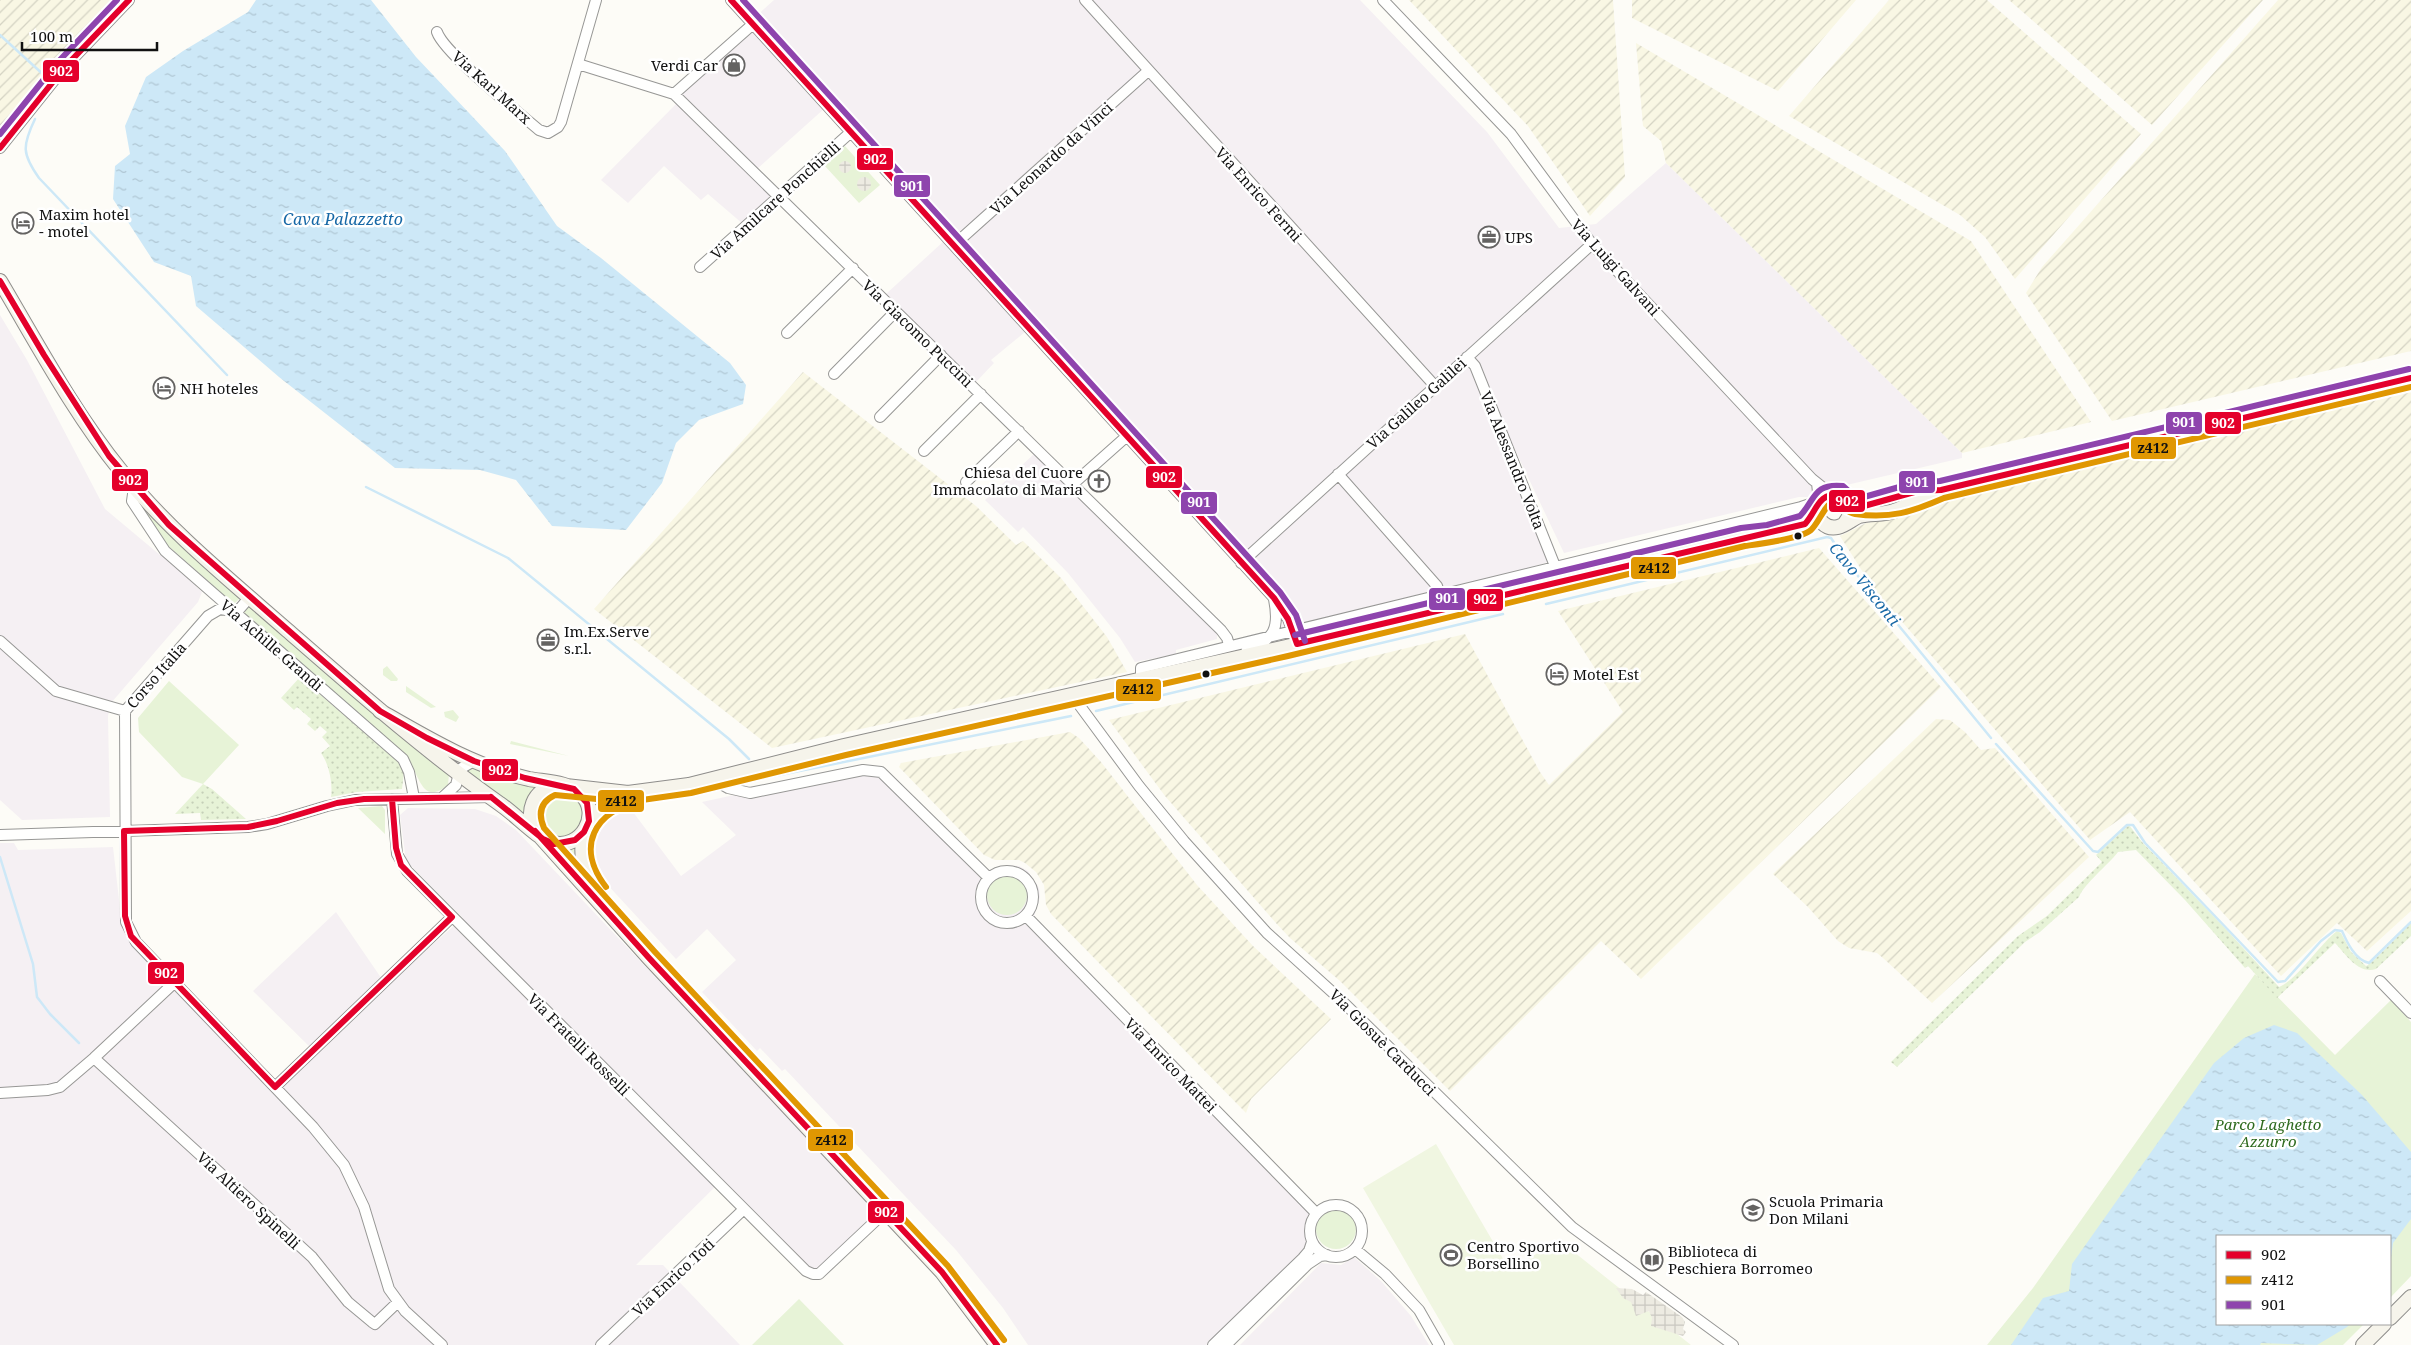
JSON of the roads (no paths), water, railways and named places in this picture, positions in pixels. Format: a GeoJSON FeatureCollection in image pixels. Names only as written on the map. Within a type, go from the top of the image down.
{"type":"FeatureCollection","features":[{"type":"Feature","properties":{"kind":"main road","name":"Via Achille Grandi"},"geometry":{"type":"LineString","coordinates":[[0,281],[99,441],[137,490],[170,525],[250,598],[380,710],[458,774],[491,797],[538,835],[550,842],[566,844],[580,837],[588,824],[590,812],[586,800],[576,790],[564,785],[525,778],[474,761],[427,738],[380,710]]}},
{"type":"Feature","properties":{"kind":"main road"},"geometry":{"type":"LineString","coordinates":[[1769,534],[1785,536],[1828,527],[1838,527],[1864,515],[1892,512],[1941,490],[2411,378]]}},
{"type":"Feature","properties":{"kind":"main road"},"geometry":{"type":"LineString","coordinates":[[997,1345],[942,1272],[649,958],[538,835],[531,820],[534,801],[545,789],[564,785],[628,794],[670,788],[879,738],[1077,695],[1141,674],[1229,660],[1734,539],[1769,534],[1805,524],[1813,515],[1824,496],[1832,493],[1842,495],[1849,503],[1850,514],[1845,523]]}},
{"type":"Feature","properties":{"kind":"main road"},"geometry":{"type":"LineString","coordinates":[[1849,503],[1884,508],[1907,504]]}},
{"type":"Feature","properties":{"kind":"main road"},"geometry":{"type":"LineString","coordinates":[[1818,504],[1820,520],[1828,527]]}},
{"type":"Feature","properties":{"kind":"main road"},"geometry":{"type":"LineString","coordinates":[[628,794],[605,806],[588,824],[582,846],[583,863],[600,894],[950,1270],[1004,1345]]}},
{"type":"Feature","properties":{"kind":"main road"},"geometry":{"type":"LineString","coordinates":[[2391,1317],[2411,1297]]}},
{"type":"Feature","properties":{"kind":"main road"},"geometry":{"type":"LineString","coordinates":[[2363,1345],[2383,1325]]}},
{"type":"Feature","properties":{"kind":"street"},"geometry":{"type":"LineString","coordinates":[[0,148],[64,68],[129,0]]}},
{"type":"Feature","properties":{"kind":"street"},"geometry":{"type":"LineString","coordinates":[[578,64],[596,0]]}},
{"type":"Feature","properties":{"kind":"street"},"geometry":{"type":"LineString","coordinates":[[731,0],[1274,598],[1283,610],[1297,644]]}},
{"type":"Feature","properties":{"kind":"street","name":"Via Enrico Fermi"},"geometry":{"type":"LineString","coordinates":[[1085,0],[1435,386]]}},
{"type":"Feature","properties":{"kind":"street","name":"Via Luigi Galvani"},"geometry":{"type":"LineString","coordinates":[[1383,0],[1511,134],[1592,244],[1816,483],[1832,493]]}},
{"type":"Feature","properties":{"kind":"street"},"geometry":{"type":"LineString","coordinates":[[674,94],[753,24]]}},
{"type":"Feature","properties":{"kind":"street","name":"Via Karl Marx"},"geometry":{"type":"LineString","coordinates":[[437,32],[442,41],[467,66],[539,130],[548,133],[553,131],[561,122],[578,64]]}},
{"type":"Feature","properties":{"kind":"street","name":"Via Giacomo Puccini"},"geometry":{"type":"LineString","coordinates":[[578,64],[674,94],[1165,574],[1221,630],[1227,638],[1229,645]]}},
{"type":"Feature","properties":{"kind":"street","name":"Via Leonardo da Vinci"},"geometry":{"type":"LineString","coordinates":[[954,245],[1148,71]]}},
{"type":"Feature","properties":{"kind":"street","name":"Via Amilcare Ponchielli"},"geometry":{"type":"LineString","coordinates":[[700,267],[851,132]]}},
{"type":"Feature","properties":{"kind":"street","name":"Via Galileo Galilei"},"geometry":{"type":"LineString","coordinates":[[1241,563],[1592,244]]}},
{"type":"Feature","properties":{"kind":"street"},"geometry":{"type":"LineString","coordinates":[[787,333],[853,268]]}},
{"type":"Feature","properties":{"kind":"street"},"geometry":{"type":"LineString","coordinates":[[834,374],[896,310]]}},
{"type":"Feature","properties":{"kind":"street"},"geometry":{"type":"LineString","coordinates":[[880,417],[941,355]]}},
{"type":"Feature","properties":{"kind":"street","name":"Via Alessandro Volta"},"geometry":{"type":"LineString","coordinates":[[1467,357],[1476,366],[1555,566]]}},
{"type":"Feature","properties":{"kind":"street"},"geometry":{"type":"LineString","coordinates":[[924,451],[981,394]]}},
{"type":"Feature","properties":{"kind":"street"},"geometry":{"type":"LineString","coordinates":[[966,482],[1019,431]]}},
{"type":"Feature","properties":{"kind":"street"},"geometry":{"type":"LineString","coordinates":[[1073,484],[1127,436]]}},
{"type":"Feature","properties":{"kind":"street"},"geometry":{"type":"LineString","coordinates":[[1338,474],[1437,586],[1440,595]]}},
{"type":"Feature","properties":{"kind":"street"},"geometry":{"type":"LineString","coordinates":[[1141,674],[1229,645],[1292,629],[1818,504],[1816,483]]}},
{"type":"Feature","properties":{"kind":"street","name":"Via Achille Grandi"},"geometry":{"type":"LineString","coordinates":[[137,490],[133,494],[132,501],[165,551],[403,759],[409,772],[414,798]]}},
{"type":"Feature","properties":{"kind":"street"},"geometry":{"type":"LineString","coordinates":[[208,616],[212,606],[211,592]]}},
{"type":"Feature","properties":{"kind":"street"},"geometry":{"type":"LineString","coordinates":[[208,616],[220,609],[235,612],[250,598]]}},
{"type":"Feature","properties":{"kind":"street"},"geometry":{"type":"LineString","coordinates":[[1229,660],[1261,644],[1269,635],[1277,623],[1274,598]]}},
{"type":"Feature","properties":{"kind":"street","name":"Corso Italia"},"geometry":{"type":"LineString","coordinates":[[208,616],[124,711],[125,916],[128,930],[136,942],[322,1137],[351,1178],[369,1221],[384,1276],[398,1302],[442,1345]]}},
{"type":"Feature","properties":{"kind":"street"},"geometry":{"type":"LineString","coordinates":[[0,641],[56,691],[124,711]]}},
{"type":"Feature","properties":{"kind":"street","name":"Via Giosuè Carducci"},"geometry":{"type":"LineString","coordinates":[[1077,695],[1080,706],[1139,786],[1202,861],[1267,933],[1341,1000],[1572,1226],[1734,1345]]}},
{"type":"Feature","properties":{"kind":"street"},"geometry":{"type":"LineString","coordinates":[[443,797],[454,788],[462,766],[474,761]]}},
{"type":"Feature","properties":{"kind":"street"},"geometry":{"type":"LineString","coordinates":[[716,778],[728,788],[750,793],[863,770],[881,772],[989,878]]}},
{"type":"Feature","properties":{"kind":"street"},"geometry":{"type":"LineString","coordinates":[[0,835],[248,827],[277,821],[346,801],[491,797]]}},
{"type":"Feature","properties":{"kind":"street","name":"Via Fratelli Rosselli"},"geometry":{"type":"LineString","coordinates":[[392,799],[396,848],[401,865],[806,1271],[820,1274],[886,1211]]}},
{"type":"Feature","properties":{"kind":"street"},"geometry":{"type":"LineString","coordinates":[[1010,871],[1017,872],[1029,882],[1032,888],[1033,903],[1026,916],[1007,924],[988,916],[984,910],[981,897],[985,883],[989,878],[995,874],[1010,871]]}},
{"type":"Feature","properties":{"kind":"street","name":"Via Enrico Mattei"},"geometry":{"type":"LineString","coordinates":[[1026,916],[1316,1213]]}},
{"type":"Feature","properties":{"kind":"street"},"geometry":{"type":"LineString","coordinates":[[275,1087],[452,918]]}},
{"type":"Feature","properties":{"kind":"street"},"geometry":{"type":"LineString","coordinates":[[2380,981],[2411,1013]]}},
{"type":"Feature","properties":{"kind":"street"},"geometry":{"type":"LineString","coordinates":[[0,1093],[55,1089],[65,1083],[175,982]]}},
{"type":"Feature","properties":{"kind":"street","name":"Via Altiero Spinelli"},"geometry":{"type":"LineString","coordinates":[[94,1058],[312,1257],[348,1302],[372,1322],[375,1324],[398,1302]]}},
{"type":"Feature","properties":{"kind":"street"},"geometry":{"type":"LineString","coordinates":[[1213,1345],[1309,1251],[1312,1242],[1310,1227],[1316,1213],[1323,1208],[1340,1204],[1355,1212],[1360,1218],[1362,1234],[1355,1249],[1342,1256],[1320,1256],[1308,1264],[1226,1345]]}},
{"type":"Feature","properties":{"kind":"street","name":"Via Enrico Toti"},"geometry":{"type":"LineString","coordinates":[[601,1345],[744,1209]]}},
{"type":"Feature","properties":{"kind":"street"},"geometry":{"type":"LineString","coordinates":[[1312,1242],[1321,1252],[1327,1255]]}},
{"type":"Feature","properties":{"kind":"street"},"geometry":{"type":"LineString","coordinates":[[1355,1249],[1385,1274],[1419,1310],[1440,1345]]}},
{"type":"Feature","properties":{"kind":"water","name":"Cava Palazzetto"},"geometry":{"type":"Polygon","coordinates":[[[256,0],[371,0],[416,57],[505,151],[557,226],[601,258],[730,363],[746,385],[743,404],[699,420],[676,443],[662,483],[626,530],[552,526],[516,480],[480,470],[395,468],[279,377],[196,306],[191,276],[154,262],[113,199],[115,166],[130,154],[125,126],[146,77],[183,51],[248,12],[256,0]]]}},
{"type":"Feature","properties":{"kind":"water","name":"Parco Laghetto Azzurro"},"geometry":{"type":"Polygon","coordinates":[[[2274,1025],[2297,1033],[2362,1095],[2411,1152],[2411,1219],[2393,1243],[2391,1258],[2391,1235],[2216,1235],[2216,1325],[2349,1325],[2317,1345],[2261,1343],[2260,1345],[2011,1345],[2043,1298],[2069,1291],[2072,1264],[2214,1063],[2244,1038],[2274,1025]]]}},
{"type":"Feature","properties":{"kind":"waterway"},"geometry":{"type":"LineString","coordinates":[[0,35],[46,77]]}},
{"type":"Feature","properties":{"kind":"waterway"},"geometry":{"type":"LineString","coordinates":[[35,119],[28,136],[26,150],[29,162],[39,178],[227,375]]}},
{"type":"Feature","properties":{"kind":"waterway"},"geometry":{"type":"LineString","coordinates":[[366,487],[508,558],[729,739],[749,759]]}},
{"type":"Feature","properties":{"kind":"waterway","name":"Cavo Visconti"},"geometry":{"type":"LineString","coordinates":[[1546,604],[1827,537],[1831,538],[1849,565],[1991,738]]}},
{"type":"Feature","properties":{"kind":"waterway"},"geometry":{"type":"LineString","coordinates":[[1096,711],[1503,614]]}},
{"type":"Feature","properties":{"kind":"waterway"},"geometry":{"type":"LineString","coordinates":[[765,778],[1071,716]]}},
{"type":"Feature","properties":{"kind":"waterway"},"geometry":{"type":"LineString","coordinates":[[1996,744],[2093,851],[2098,852],[2127,825],[2133,825],[2145,843],[2278,982],[2285,981],[2321,941],[2335,930],[2342,931],[2356,954],[2369,963],[2411,922]]}},
{"type":"Feature","properties":{"kind":"waterway"},"geometry":{"type":"LineString","coordinates":[[0,857],[33,964],[37,997],[50,1014],[79,1043]]}},
{"type":"Feature","properties":{"kind":"place","name":"Verdi Car"},"geometry":{"type":"Point","coordinates":[734,65]}},
{"type":"Feature","properties":{"kind":"place","name":"Maxim hotel - motel"},"geometry":{"type":"Point","coordinates":[23,223]}},
{"type":"Feature","properties":{"kind":"place","name":"UPS"},"geometry":{"type":"Point","coordinates":[1489,237]}},
{"type":"Feature","properties":{"kind":"place","name":"NH hoteles"},"geometry":{"type":"Point","coordinates":[164,388]}},
{"type":"Feature","properties":{"kind":"place","name":"Chiesa del Cuore Immacolato di Maria"},"geometry":{"type":"Point","coordinates":[1099,481]}},
{"type":"Feature","properties":{"kind":"place","name":"Im.Ex.Serve s.r.l."},"geometry":{"type":"Point","coordinates":[548,640]}},
{"type":"Feature","properties":{"kind":"place","name":"Motel Est"},"geometry":{"type":"Point","coordinates":[1557,674]}},
{"type":"Feature","properties":{"kind":"place","name":"Scuola Primaria Don Milani"},"geometry":{"type":"Point","coordinates":[1753,1210]}},
{"type":"Feature","properties":{"kind":"place","name":"Centro Sportivo Borsellino"},"geometry":{"type":"Point","coordinates":[1451,1255]}},
{"type":"Feature","properties":{"kind":"place","name":"Biblioteca di Peschiera Borromeo"},"geometry":{"type":"Point","coordinates":[1652,1260]}}]}
